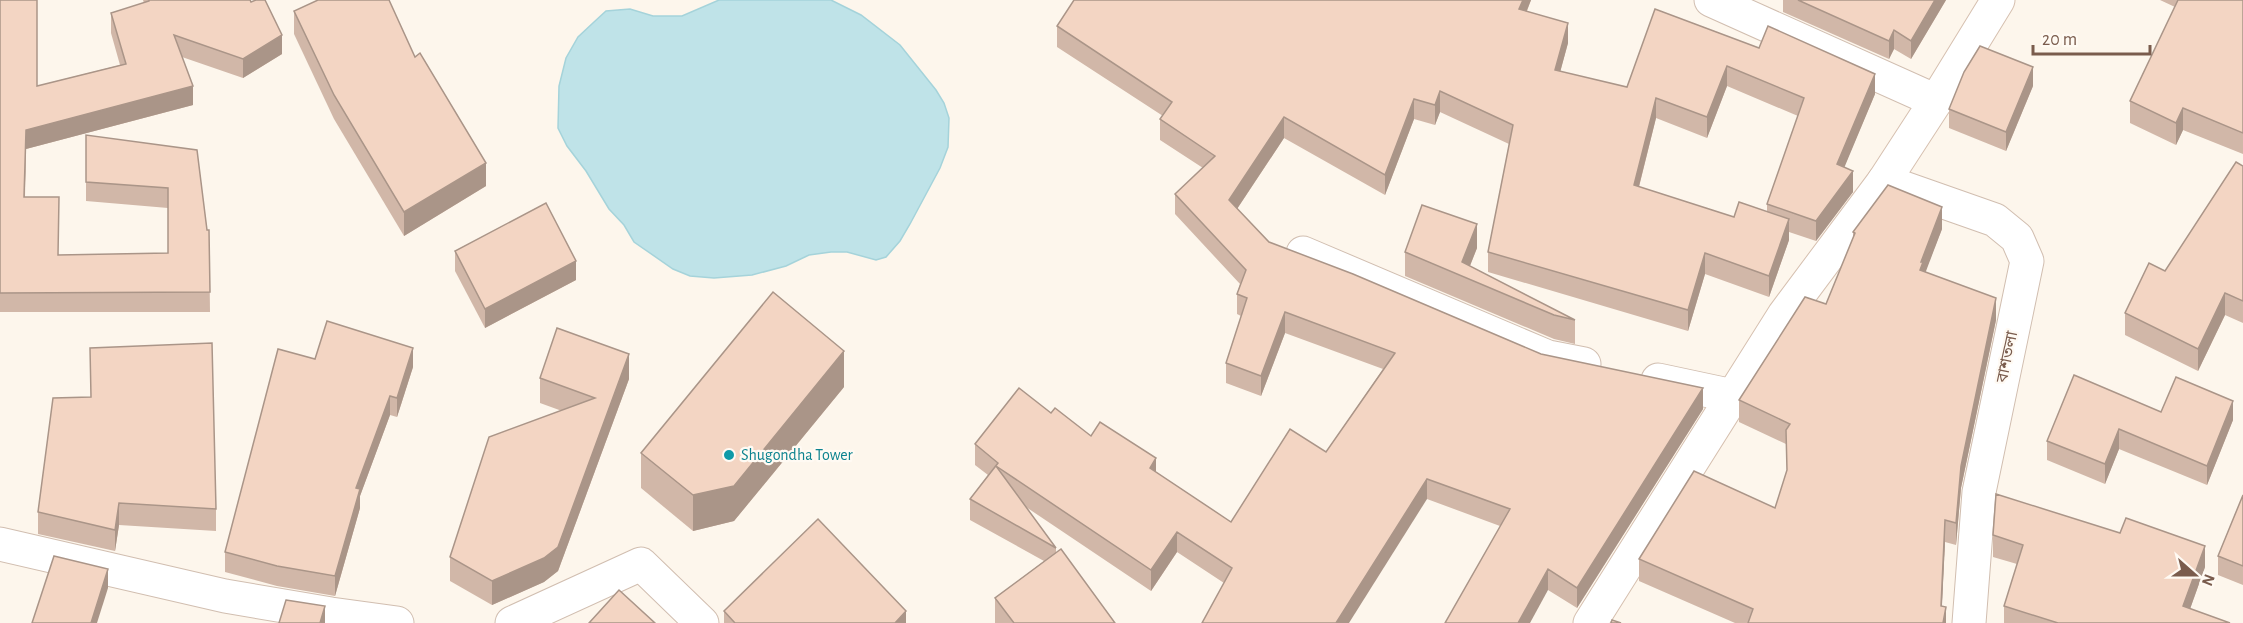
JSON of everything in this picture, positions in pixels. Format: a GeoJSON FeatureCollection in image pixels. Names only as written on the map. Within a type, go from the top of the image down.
{"type":"FeatureCollection","features":[{"type":"Feature","properties":{"kind":"street"},"geometry":{"type":"LineString","coordinates":[[1711,0],[1936,101]]}},
{"type":"Feature","properties":{"kind":"street"},"geometry":{"type":"LineString","coordinates":[[1590,623],[1784,315],[1884,181],[1998,0]]}},
{"type":"Feature","properties":{"kind":"street","name":"বাশতলা"},"geometry":{"type":"LineString","coordinates":[[1884,181],[1995,220],[2017,238],[2026,261],[1979,492],[1969,623]]}},
{"type":"Feature","properties":{"kind":"street"},"geometry":{"type":"LineString","coordinates":[[1304,253],[1548,357],[1733,396]]}},
{"type":"Feature","properties":{"kind":"street"},"geometry":{"type":"LineString","coordinates":[[0,544],[225,596],[397,623]]}},
{"type":"Feature","properties":{"kind":"street"},"geometry":{"type":"LineString","coordinates":[[512,623],[641,564],[702,623]]}},
{"type":"Feature","properties":{"kind":"water"},"geometry":{"type":"Polygon","coordinates":[[[719,0],[831,0],[861,15],[900,45],[936,90],[949,118],[948,147],[940,168],[910,224],[900,241],[886,257],[876,260],[847,252],[831,252],[809,255],[786,266],[752,275],[714,278],[690,276],[673,269],[634,242],[567,146],[558,128],[559,86],[566,58],[578,37],[606,11],[630,9],[653,16],[682,16],[719,0]]]}},
{"type":"Feature","properties":{"kind":"building"},"geometry":{"type":"Polygon","coordinates":[[[0,0],[37,0],[37,86],[126,64],[111,13],[149,0],[250,0],[251,2],[265,0],[282,35],[243,59],[174,35],[193,86],[26,130],[24,197],[59,197],[58,255],[168,253],[168,188],[86,182],[86,135],[197,150],[207,230],[209,230],[210,292],[0,293],[0,0]]]}},
{"type":"Feature","properties":{"kind":"building"},"geometry":{"type":"Polygon","coordinates":[[[318,0],[389,0],[415,57],[420,53],[486,163],[404,212],[334,95],[294,11],[318,0]]]}},
{"type":"Feature","properties":{"kind":"building"},"geometry":{"type":"Polygon","coordinates":[[[1074,0],[1523,0],[1519,9],[1568,23],[1555,70],[1627,87],[1655,9],[1759,48],[1768,26],[1875,74],[1837,164],[1853,171],[1816,221],[1767,204],[1804,98],[1727,66],[1707,117],[1656,98],[1634,185],[1734,217],[1739,202],[1789,219],[1769,276],[1705,253],[1688,310],[1488,252],[1513,125],[1440,91],[1435,105],[1414,99],[1385,175],[1284,117],[1229,200],[1269,242],[1353,274],[1541,354],[1703,388],[1577,588],[1548,569],[1518,623],[1445,623],[1510,509],[1427,479],[1336,623],[1202,623],[1232,568],[1177,532],[1151,570],[996,466],[1056,548],[970,499],[998,463],[975,444],[1019,388],[1051,413],[1055,408],[1091,436],[1100,422],[1156,458],[1150,468],[1231,522],[1290,429],[1326,452],[1395,353],[1285,312],[1261,376],[1226,363],[1247,298],[1237,294],[1246,270],[1175,194],[1215,156],[1160,119],[1172,102],[1057,26],[1074,0]]]}},
{"type":"Feature","properties":{"kind":"building"},"geometry":{"type":"Polygon","coordinates":[[[1798,0],[1935,0],[1911,41],[1894,30],[1889,41],[1798,0]]]}},
{"type":"Feature","properties":{"kind":"building"},"geometry":{"type":"Polygon","coordinates":[[[2178,0],[2243,0],[2243,133],[2183,108],[2176,123],[2130,101],[2178,0]]]}},
{"type":"Feature","properties":{"kind":"building"},"geometry":{"type":"Polygon","coordinates":[[[1980,46],[2033,67],[2006,132],[1949,109],[1964,72],[1980,46]]]}},
{"type":"Feature","properties":{"kind":"building"},"geometry":{"type":"Polygon","coordinates":[[[2236,162],[2243,166],[2243,301],[2225,293],[2198,349],[2125,313],[2149,263],[2165,271],[2236,162]]]}},
{"type":"Feature","properties":{"kind":"building"},"geometry":{"type":"Polygon","coordinates":[[[1888,185],[1942,207],[1920,270],[1996,298],[1961,466],[1956,523],[1945,520],[1941,606],[1946,607],[1943,623],[1748,623],[1753,609],[1639,559],[1694,471],[1775,508],[1787,470],[1786,430],[1790,424],[1739,400],[1805,297],[1826,304],[1855,233],[1853,232],[1888,185]]]}},
{"type":"Feature","properties":{"kind":"building"},"geometry":{"type":"Polygon","coordinates":[[[546,203],[576,261],[485,309],[455,251],[546,203]]]}},
{"type":"Feature","properties":{"kind":"building"},"geometry":{"type":"Polygon","coordinates":[[[1422,205],[1477,224],[1462,262],[1575,320],[1554,315],[1405,252],[1422,205]]]}},
{"type":"Feature","properties":{"kind":"building","name":"Shugondha Tower"},"geometry":{"type":"Polygon","coordinates":[[[773,292],[844,351],[734,486],[693,495],[641,453],[773,292]]]}},
{"type":"Feature","properties":{"kind":"building"},"geometry":{"type":"Polygon","coordinates":[[[327,321],[413,348],[397,398],[390,396],[356,488],[360,489],[335,576],[277,566],[225,552],[278,349],[315,359],[327,321]]]}},
{"type":"Feature","properties":{"kind":"building"},"geometry":{"type":"Polygon","coordinates":[[[557,328],[629,354],[558,547],[544,558],[492,581],[450,557],[489,437],[595,398],[540,378],[557,328]]]}},
{"type":"Feature","properties":{"kind":"building"},"geometry":{"type":"Polygon","coordinates":[[[212,343],[216,509],[119,503],[115,530],[38,512],[53,398],[91,397],[90,348],[212,343]]]}},
{"type":"Feature","properties":{"kind":"building"},"geometry":{"type":"Polygon","coordinates":[[[2074,375],[2161,412],[2176,377],[2233,401],[2207,466],[2119,429],[2105,464],[2047,441],[2074,375]]]}},
{"type":"Feature","properties":{"kind":"building"},"geometry":{"type":"Polygon","coordinates":[[[1996,494],[2120,533],[2126,518],[2205,546],[2183,606],[2230,623],[2058,623],[2004,606],[2023,545],[1993,535],[1996,494]]]}},
{"type":"Feature","properties":{"kind":"building"},"geometry":{"type":"Polygon","coordinates":[[[2243,495],[2243,566],[2218,556],[2243,495]]]}},
{"type":"Feature","properties":{"kind":"building"},"geometry":{"type":"Polygon","coordinates":[[[818,519],[906,611],[895,623],[735,623],[724,611],[818,519]]]}},
{"type":"Feature","properties":{"kind":"building"},"geometry":{"type":"Polygon","coordinates":[[[1061,549],[1115,623],[1014,623],[995,598],[1061,549]]]}},
{"type":"Feature","properties":{"kind":"building"},"geometry":{"type":"Polygon","coordinates":[[[54,556],[108,569],[91,623],[32,623],[54,556]]]}},
{"type":"Feature","properties":{"kind":"building"},"geometry":{"type":"Polygon","coordinates":[[[619,590],[655,623],[589,623],[619,590]]]}},
{"type":"Feature","properties":{"kind":"building"},"geometry":{"type":"Polygon","coordinates":[[[286,600],[325,606],[320,623],[279,623],[286,600]]]}},
{"type":"Feature","properties":{"kind":"place","name":"Shugondha Tower"},"geometry":{"type":"Point","coordinates":[729,455]}}]}
